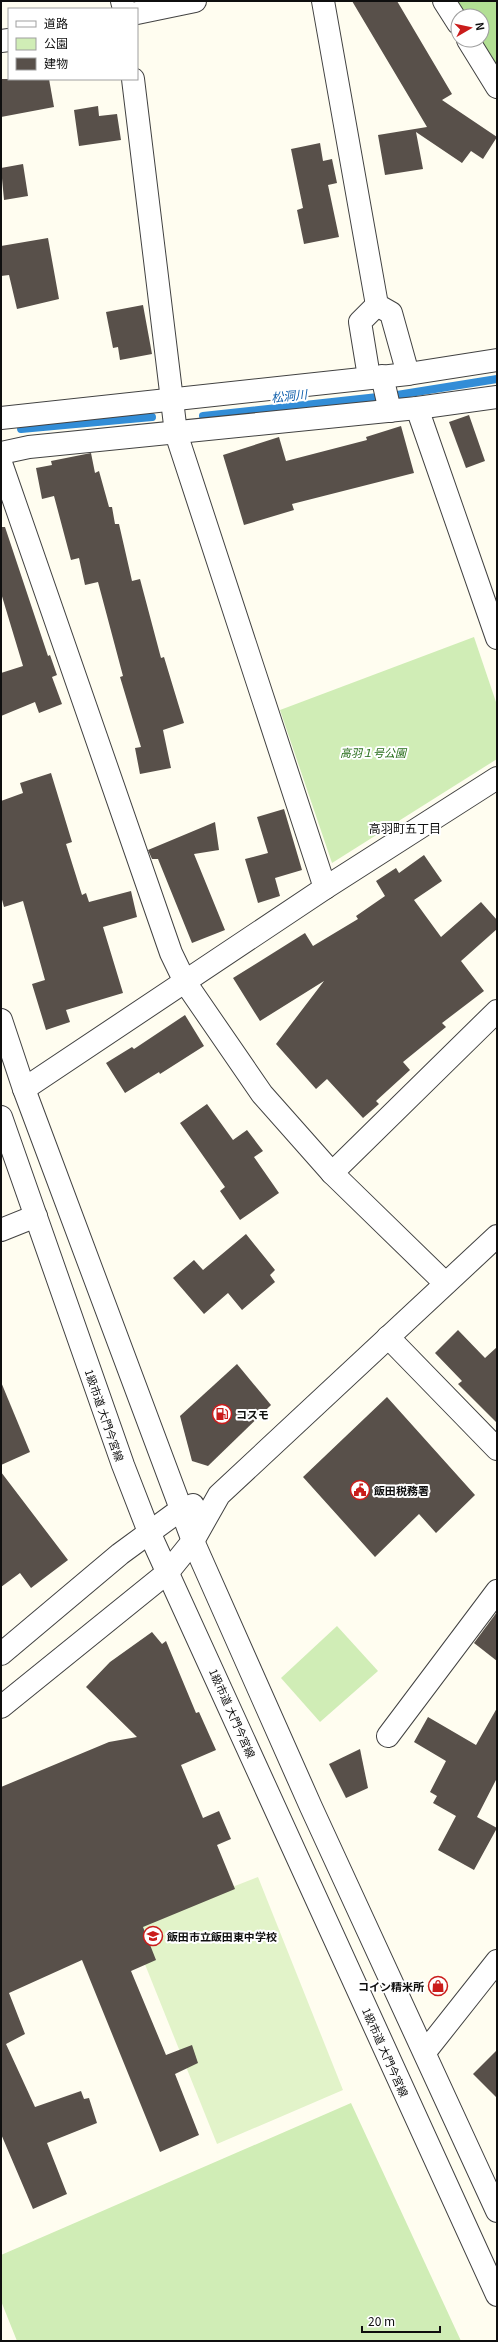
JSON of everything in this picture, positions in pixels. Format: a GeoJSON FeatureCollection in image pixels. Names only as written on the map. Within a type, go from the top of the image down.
{"type":"FeatureCollection","features":[{"type":"Feature","properties":{"kind":"street"},"geometry":{"type":"LineString","coordinates":[[138,12],[195,1]]}},
{"type":"Feature","properties":{"kind":"street"},"geometry":{"type":"LineString","coordinates":[[323,1],[377,305]]}},
{"type":"Feature","properties":{"kind":"street"},"geometry":{"type":"LineString","coordinates":[[444,1],[450,10]]}},
{"type":"Feature","properties":{"kind":"street"},"geometry":{"type":"LineString","coordinates":[[473,48],[497,87]]}},
{"type":"Feature","properties":{"kind":"street"},"geometry":{"type":"LineString","coordinates":[[133,80],[176,433],[325,888]]}},
{"type":"Feature","properties":{"kind":"street"},"geometry":{"type":"LineString","coordinates":[[377,305],[391,313],[408,374]]}},
{"type":"Feature","properties":{"kind":"street"},"geometry":{"type":"LineString","coordinates":[[377,305],[360,322],[376,377],[390,411]]}},
{"type":"Feature","properties":{"kind":"street"},"geometry":{"type":"LineString","coordinates":[[1,418],[408,374],[497,360]]}},
{"type":"Feature","properties":{"kind":"street"},"geometry":{"type":"LineString","coordinates":[[1,453],[29,447],[390,411],[497,397]]}},
{"type":"Feature","properties":{"kind":"street"},"geometry":{"type":"LineString","coordinates":[[417,408],[497,638]]}},
{"type":"Feature","properties":{"kind":"street"},"geometry":{"type":"LineString","coordinates":[[1,463],[170,953],[185,982],[262,1094],[332,1173],[445,1284]]}},
{"type":"Feature","properties":{"kind":"street"},"geometry":{"type":"LineString","coordinates":[[24,1089],[325,888],[497,778]]}},
{"type":"Feature","properties":{"kind":"street"},"geometry":{"type":"LineString","coordinates":[[332,1173],[497,1011]]}},
{"type":"Feature","properties":{"kind":"street"},"geometry":{"type":"LineString","coordinates":[[1,1020],[24,1089],[180,1510],[311,1808],[425,2052],[491,2181],[497,2210]]}},
{"type":"Feature","properties":{"kind":"street","name":"1級市道 大門今宮線"},"geometry":{"type":"LineString","coordinates":[[1,1118],[123,1465],[149,1532],[497,2295]]}},
{"type":"Feature","properties":{"kind":"street"},"geometry":{"type":"LineString","coordinates":[[1,1230],[36,1216]]}},
{"type":"Feature","properties":{"kind":"street"},"geometry":{"type":"LineString","coordinates":[[1,1707],[168,1572],[193,1541],[219,1495],[497,1236]]}},
{"type":"Feature","properties":{"kind":"street"},"geometry":{"type":"LineString","coordinates":[[388,1337],[497,1449]]}},
{"type":"Feature","properties":{"kind":"street"},"geometry":{"type":"LineString","coordinates":[[1,1654],[120,1554],[149,1532],[180,1510],[219,1495]]}},
{"type":"Feature","properties":{"kind":"street"},"geometry":{"type":"LineString","coordinates":[[388,1736],[497,1591]]}},
{"type":"Feature","properties":{"kind":"street"},"geometry":{"type":"LineString","coordinates":[[425,2052],[497,1961]]}},
{"type":"Feature","properties":{"kind":"green space"},"geometry":{"type":"Polygon","coordinates":[[[456,1],[497,1],[497,67],[485,48],[490,48],[490,8],[460,8],[456,1]]]}},
{"type":"Feature","properties":{"kind":"green space","name":"高羽１号公園"},"geometry":{"type":"Polygon","coordinates":[[[474,637],[497,705],[497,759],[332,863],[280,710],[474,637]]]}},
{"type":"Feature","properties":{"kind":"green space"},"geometry":{"type":"Polygon","coordinates":[[[337,1626],[378,1671],[320,1722],[281,1678],[337,1626]]]}},
{"type":"Feature","properties":{"kind":"green space"},"geometry":{"type":"Polygon","coordinates":[[[258,1877],[343,2090],[217,2144],[130,1927],[258,1877]]]}},
{"type":"Feature","properties":{"kind":"green space"},"geometry":{"type":"Polygon","coordinates":[[[351,2103],[461,2341],[17,2341],[1,2301],[1,2255],[351,2103]]]}},
{"type":"Feature","properties":{"kind":"building"},"geometry":{"type":"Polygon","coordinates":[[[352,1],[397,1],[452,94],[442,100],[497,137],[483,159],[471,151],[462,163],[416,132],[423,169],[385,175],[378,135],[427,127],[352,1]]]}},
{"type":"Feature","properties":{"kind":"building"},"geometry":{"type":"Polygon","coordinates":[[[1,79],[49,80],[54,107],[1,117],[1,79]]]}},
{"type":"Feature","properties":{"kind":"building"},"geometry":{"type":"Polygon","coordinates":[[[98,106],[99,116],[117,114],[121,140],[79,146],[74,110],[98,106]]]}},
{"type":"Feature","properties":{"kind":"building"},"geometry":{"type":"Polygon","coordinates":[[[320,143],[323,161],[332,159],[337,183],[328,185],[339,237],[304,244],[297,210],[303,208],[291,149],[320,143]]]}},
{"type":"Feature","properties":{"kind":"building"},"geometry":{"type":"Polygon","coordinates":[[[23,164],[28,196],[4,200],[1,168],[23,164]]]}},
{"type":"Feature","properties":{"kind":"building"},"geometry":{"type":"Polygon","coordinates":[[[48,238],[59,299],[17,309],[9,275],[1,276],[1,246],[48,238]]]}},
{"type":"Feature","properties":{"kind":"building"},"geometry":{"type":"Polygon","coordinates":[[[143,305],[152,354],[120,360],[118,347],[113,348],[106,312],[143,305]]]}},
{"type":"Feature","properties":{"kind":"building"},"geometry":{"type":"Polygon","coordinates":[[[469,415],[485,461],[466,468],[449,422],[469,415]]]}},
{"type":"Feature","properties":{"kind":"building"},"geometry":{"type":"Polygon","coordinates":[[[401,426],[414,473],[292,504],[294,510],[244,525],[223,455],[279,437],[286,461],[367,440],[366,437],[401,426]]]}},
{"type":"Feature","properties":{"kind":"building"},"geometry":{"type":"Polygon","coordinates":[[[91,453],[95,473],[99,471],[109,507],[112,507],[115,524],[119,524],[132,581],[140,579],[161,658],[164,657],[184,723],[163,730],[171,768],[140,774],[135,748],[141,747],[120,677],[123,676],[98,582],[85,585],[79,558],[71,560],[54,496],[42,499],[36,468],[52,465],[51,461],[91,453]]]}},
{"type":"Feature","properties":{"kind":"building"},"geometry":{"type":"Polygon","coordinates":[[[1,527],[5,527],[48,656],[50,655],[57,675],[52,677],[62,704],[39,713],[35,702],[1,716],[1,673],[23,666],[1,593],[1,527]]]}},
{"type":"Feature","properties":{"kind":"building"},"geometry":{"type":"Polygon","coordinates":[[[51,773],[72,842],[66,844],[82,895],[86,893],[89,902],[131,891],[137,917],[103,927],[123,993],[66,1010],[70,1022],[46,1030],[32,984],[45,980],[23,901],[4,907],[1,896],[1,801],[23,793],[20,783],[51,773]]]}},
{"type":"Feature","properties":{"kind":"building"},"geometry":{"type":"Polygon","coordinates":[[[284,809],[302,870],[275,878],[280,896],[258,903],[245,859],[268,853],[257,817],[284,809]]]}},
{"type":"Feature","properties":{"kind":"building"},"geometry":{"type":"Polygon","coordinates":[[[215,822],[219,850],[194,854],[225,930],[192,943],[158,859],[152,859],[148,850],[215,822]]]}},
{"type":"Feature","properties":{"kind":"building"},"geometry":{"type":"Polygon","coordinates":[[[424,855],[442,881],[414,900],[441,937],[481,902],[497,920],[497,929],[461,961],[484,991],[442,1023],[446,1027],[403,1062],[410,1070],[376,1101],[379,1104],[363,1118],[327,1079],[316,1089],[276,1044],[324,981],[260,1021],[233,978],[305,933],[313,946],[358,919],[356,916],[385,896],[376,881],[396,868],[399,873],[424,855]]]}},
{"type":"Feature","properties":{"kind":"building"},"geometry":{"type":"Polygon","coordinates":[[[185,1015],[204,1046],[160,1074],[159,1072],[125,1093],[106,1063],[132,1047],[134,1049],[185,1015]]]}},
{"type":"Feature","properties":{"kind":"building"},"geometry":{"type":"Polygon","coordinates":[[[207,1104],[233,1140],[247,1130],[263,1151],[254,1157],[279,1193],[240,1220],[220,1191],[225,1187],[180,1123],[207,1104]]]}},
{"type":"Feature","properties":{"kind":"building"},"geometry":{"type":"Polygon","coordinates":[[[246,1234],[275,1270],[270,1275],[275,1282],[242,1310],[228,1293],[204,1314],[173,1278],[194,1260],[203,1270],[246,1234]]]}},
{"type":"Feature","properties":{"kind":"building"},"geometry":{"type":"Polygon","coordinates":[[[458,1330],[485,1358],[497,1347],[497,1423],[458,1384],[462,1381],[435,1353],[458,1330]]]}},
{"type":"Feature","properties":{"kind":"building"},"geometry":{"type":"Polygon","coordinates":[[[237,1364],[271,1405],[208,1466],[192,1461],[180,1416],[237,1364]]]}},
{"type":"Feature","properties":{"kind":"building"},"geometry":{"type":"Polygon","coordinates":[[[1,1382],[30,1452],[1,1465],[1,1382]]]}},
{"type":"Feature","properties":{"kind":"building"},"geometry":{"type":"Polygon","coordinates":[[[387,1397],[475,1495],[436,1533],[419,1514],[375,1557],[303,1477],[387,1397]]]}},
{"type":"Feature","properties":{"kind":"building"},"geometry":{"type":"Polygon","coordinates":[[[1,1472],[68,1560],[31,1588],[20,1573],[1,1587],[1,1472]]]}},
{"type":"Feature","properties":{"kind":"building"},"geometry":{"type":"Polygon","coordinates":[[[497,1612],[497,1661],[474,1643],[497,1612]]]}},
{"type":"Feature","properties":{"kind":"building"},"geometry":{"type":"Polygon","coordinates":[[[152,1632],[162,1644],[166,1641],[196,1713],[199,1712],[216,1750],[181,1765],[203,1818],[219,1811],[231,1839],[217,1845],[235,1889],[143,1927],[156,1960],[131,1971],[166,2055],[192,2045],[198,2063],[175,2074],[199,2135],[160,2152],[82,1960],[9,1993],[25,2034],[6,2044],[35,2107],[81,2091],[84,2099],[89,2098],[97,2123],[47,2143],[67,2194],[33,2209],[1,2134],[1,1787],[109,1742],[137,1737],[86,1687],[110,1662],[152,1632]]]}},
{"type":"Feature","properties":{"kind":"building"},"geometry":{"type":"Polygon","coordinates":[[[497,1708],[497,1778],[477,1817],[497,1828],[474,1870],[438,1850],[456,1816],[433,1803],[437,1796],[430,1792],[446,1761],[414,1742],[428,1717],[476,1745],[497,1708]]]}},
{"type":"Feature","properties":{"kind":"building"},"geometry":{"type":"Polygon","coordinates":[[[360,1749],[368,1788],[346,1798],[329,1764],[360,1749]]]}},
{"type":"Feature","properties":{"kind":"building"},"geometry":{"type":"Polygon","coordinates":[[[497,2050],[497,2098],[473,2074],[497,2050]]]}},
{"type":"Feature","properties":{"kind":"waterway","name":"松洞川"},"geometry":{"type":"LineString","coordinates":[[397,395],[497,379]]}},
{"type":"Feature","properties":{"kind":"waterway","name":"松洞川"},"geometry":{"type":"LineString","coordinates":[[203,416],[378,397]]}},
{"type":"Feature","properties":{"kind":"waterway","name":"松洞川"},"geometry":{"type":"LineString","coordinates":[[21,429],[152,417]]}},
{"type":"Feature","properties":{"kind":"place","name":"コスモ"},"geometry":{"type":"Point","coordinates":[222,1414]}},
{"type":"Feature","properties":{"kind":"place","name":"飯田税務署"},"geometry":{"type":"Point","coordinates":[360,1490]}},
{"type":"Feature","properties":{"kind":"place","name":"飯田市立飯田東中学校"},"geometry":{"type":"Point","coordinates":[153,1936]}},
{"type":"Feature","properties":{"kind":"place","name":"コイン精米所"},"geometry":{"type":"Point","coordinates":[438,1986]}},
{"type":"Feature","properties":{"kind":"district","name":"高羽町五丁目"},"geometry":{"type":"Point","coordinates":[405,827]}}]}
